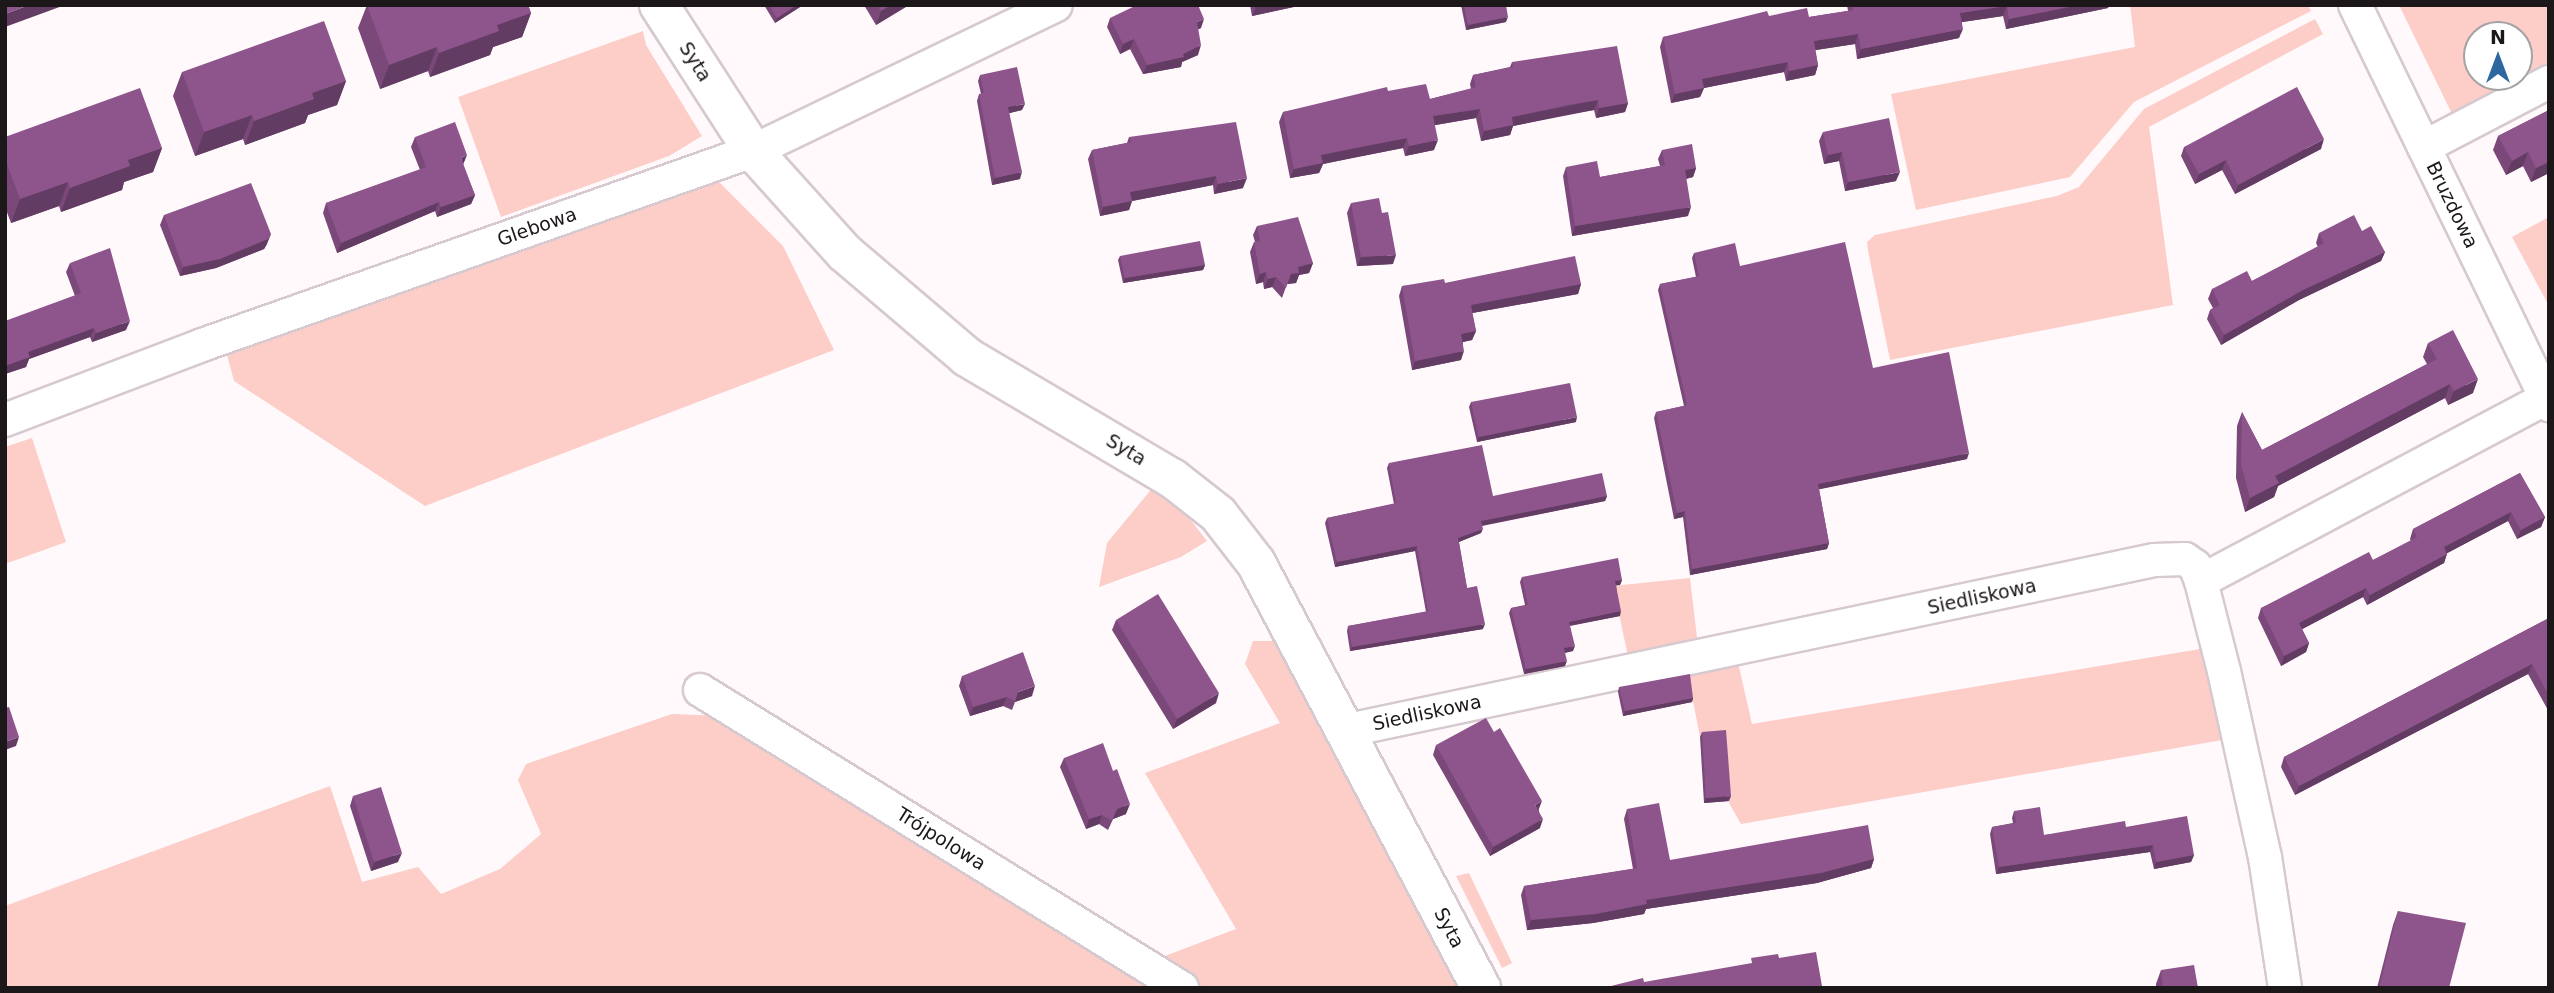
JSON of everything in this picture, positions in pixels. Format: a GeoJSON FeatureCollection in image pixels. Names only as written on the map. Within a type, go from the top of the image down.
{"type":"FeatureCollection","features":[{"type":"Feature","properties":{"kind":"street","name":"Syta"},"geometry":{"type":"LineString","coordinates":[[659,5],[753,151],[845,253],[963,353],[1171,478],[1218,514],[1256,564],[1481,988]]}},
{"type":"Feature","properties":{"kind":"street","name":"Glebowa"},"geometry":{"type":"LineString","coordinates":[[5,421],[202,345],[753,151],[1056,5]]}},
{"type":"Feature","properties":{"kind":"street","name":"Bruzdowa"},"geometry":{"type":"LineString","coordinates":[[2355,5],[2548,400]]}},
{"type":"Feature","properties":{"kind":"street"},"geometry":{"type":"LineString","coordinates":[[2424,146],[2549,82]]}},
{"type":"Feature","properties":{"kind":"street"},"geometry":{"type":"LineString","coordinates":[[2285,988],[2265,857],[2201,581],[2548,400]]}},
{"type":"Feature","properties":{"kind":"street","name":"Siedliskowa"},"geometry":{"type":"LineString","coordinates":[[1344,731],[2154,561],[2185,559],[2195,566],[2201,581]]}},
{"type":"Feature","properties":{"kind":"street","name":"Trójpolowa"},"geometry":{"type":"LineString","coordinates":[[700,690],[1182,988]]}},
{"type":"Feature","properties":{"kind":"shaded area"},"geometry":{"type":"Polygon","coordinates":[[[2130,5],[2308,5],[2311,11],[2134,102],[2070,177],[1916,210],[1891,94],[2135,47],[2130,5]]]}},
{"type":"Feature","properties":{"kind":"shaded area"},"geometry":{"type":"Polygon","coordinates":[[[2399,5],[2549,5],[2549,68],[2533,76],[2533,21],[2463,21],[2463,91],[2505,91],[2454,118],[2399,5]]]}},
{"type":"Feature","properties":{"kind":"shaded area"},"geometry":{"type":"Polygon","coordinates":[[[2315,19],[2323,34],[2149,127],[2173,305],[1890,360],[1868,251],[1867,242],[1875,235],[2057,196],[2079,187],[2144,109],[2315,19]]]}},
{"type":"Feature","properties":{"kind":"shaded area"},"geometry":{"type":"Polygon","coordinates":[[[643,31],[646,45],[702,136],[669,156],[501,217],[458,97],[643,31]]]}},
{"type":"Feature","properties":{"kind":"shaded area"},"geometry":{"type":"Polygon","coordinates":[[[715,178],[783,246],[834,350],[425,506],[234,381],[227,355],[715,178]]]}},
{"type":"Feature","properties":{"kind":"shaded area"},"geometry":{"type":"Polygon","coordinates":[[[2549,217],[2549,306],[2512,237],[2549,217]]]}},
{"type":"Feature","properties":{"kind":"shaded area"},"geometry":{"type":"Polygon","coordinates":[[[32,438],[66,542],[5,564],[5,447],[32,438]]]}},
{"type":"Feature","properties":{"kind":"shaded area"},"geometry":{"type":"Polygon","coordinates":[[[1154,486],[1182,509],[1207,541],[1181,557],[1099,587],[1107,543],[1154,486]]]}},
{"type":"Feature","properties":{"kind":"shaded area"},"geometry":{"type":"Polygon","coordinates":[[[1690,578],[1698,646],[1629,661],[1613,586],[1690,578]]]}},
{"type":"Feature","properties":{"kind":"shaded area"},"geometry":{"type":"Polygon","coordinates":[[[1253,641],[1275,641],[1378,823],[1373,827],[1460,988],[1204,988],[1157,959],[1236,929],[1145,773],[1280,723],[1245,664],[1253,641]]]}},
{"type":"Feature","properties":{"kind":"shaded area"},"geometry":{"type":"Polygon","coordinates":[[[2206,648],[2228,739],[1741,824],[1729,803],[1725,748],[1700,737],[1687,670],[1737,658],[1752,724],[2206,648]]]}},
{"type":"Feature","properties":{"kind":"shaded area"},"geometry":{"type":"Polygon","coordinates":[[[672,714],[723,716],[1169,988],[5,988],[5,906],[330,786],[362,882],[418,867],[441,894],[500,869],[541,834],[518,780],[526,764],[672,714]]]}},
{"type":"Feature","properties":{"kind":"shaded area"},"geometry":{"type":"Polygon","coordinates":[[[1469,873],[1512,963],[1502,968],[1456,876],[1469,873]]]}},
{"type":"Feature","properties":{"kind":"building"},"geometry":{"type":"Polygon","coordinates":[[[5,5],[29,5],[5,14],[5,5]]]}},
{"type":"Feature","properties":{"kind":"building"},"geometry":{"type":"Polygon","coordinates":[[[367,5],[528,5],[531,13],[497,25],[499,31],[439,53],[437,47],[389,65],[367,5]]]}},
{"type":"Feature","properties":{"kind":"building"},"geometry":{"type":"Polygon","coordinates":[[[769,5],[797,5],[777,18],[769,5]]]}},
{"type":"Feature","properties":{"kind":"building"},"geometry":{"type":"Polygon","coordinates":[[[878,5],[891,5],[881,11],[878,5]]]}},
{"type":"Feature","properties":{"kind":"building"},"geometry":{"type":"Polygon","coordinates":[[[1137,5],[1198,5],[1204,19],[1197,22],[1201,45],[1183,54],[1184,57],[1147,65],[1134,39],[1123,44],[1110,18],[1137,5]]]}},
{"type":"Feature","properties":{"kind":"building"},"geometry":{"type":"Polygon","coordinates":[[[1464,5],[1506,5],[1508,17],[1468,25],[1464,5]]]}},
{"type":"Feature","properties":{"kind":"building"},"geometry":{"type":"Polygon","coordinates":[[[1852,5],[2079,5],[2009,19],[2007,6],[1960,13],[1963,29],[1861,49],[1858,34],[1814,41],[1818,65],[1789,71],[1788,62],[1702,79],[1704,88],[1675,94],[1663,37],[1767,11],[1769,16],[1807,8],[1809,17],[1853,10],[1852,5]]]}},
{"type":"Feature","properties":{"kind":"building"},"geometry":{"type":"Polygon","coordinates":[[[324,21],[346,81],[312,93],[314,99],[254,121],[252,115],[204,132],[182,72],[324,21]]]}},
{"type":"Feature","properties":{"kind":"building"},"geometry":{"type":"Polygon","coordinates":[[[1617,46],[1628,103],[1599,108],[1598,100],[1567,105],[1512,117],[1513,125],[1484,131],[1480,109],[1433,116],[1438,140],[1409,146],[1407,138],[1355,148],[1321,155],[1323,163],[1294,169],[1283,112],[1387,87],[1388,91],[1426,84],[1430,99],[1476,87],[1473,75],[1513,67],[1512,62],[1617,46]]]}},
{"type":"Feature","properties":{"kind":"building"},"geometry":{"type":"Polygon","coordinates":[[[1017,67],[1025,104],[1008,107],[1022,172],[995,178],[979,94],[984,93],[980,75],[1017,67]]]}},
{"type":"Feature","properties":{"kind":"building"},"geometry":{"type":"Polygon","coordinates":[[[2297,87],[2324,139],[2238,185],[2226,160],[2199,174],[2184,147],[2297,87]]]}},
{"type":"Feature","properties":{"kind":"building"},"geometry":{"type":"Polygon","coordinates":[[[140,88],[162,148],[128,160],[130,166],[70,188],[68,182],[20,199],[5,159],[5,137],[140,88]]]}},
{"type":"Feature","properties":{"kind":"building"},"geometry":{"type":"Polygon","coordinates":[[[2549,110],[2549,162],[2536,168],[2528,152],[2512,161],[2498,136],[2549,110]]]}},
{"type":"Feature","properties":{"kind":"building"},"geometry":{"type":"Polygon","coordinates":[[[1889,118],[1900,172],[1848,182],[1842,152],[1828,155],[1823,132],[1889,118]]]}},
{"type":"Feature","properties":{"kind":"building"},"geometry":{"type":"Polygon","coordinates":[[[455,122],[467,155],[461,158],[475,195],[441,207],[439,202],[341,243],[326,203],[426,167],[415,137],[455,122]]]}},
{"type":"Feature","properties":{"kind":"building"},"geometry":{"type":"Polygon","coordinates":[[[1236,122],[1247,178],[1218,184],[1216,176],[1130,192],[1132,201],[1103,207],[1092,150],[1131,142],[1129,137],[1236,122]]]}},
{"type":"Feature","properties":{"kind":"building"},"geometry":{"type":"Polygon","coordinates":[[[1692,144],[1696,168],[1685,170],[1691,207],[1575,226],[1566,167],[1597,161],[1600,177],[1665,165],[1662,150],[1692,144]]]}},
{"type":"Feature","properties":{"kind":"building"},"geometry":{"type":"Polygon","coordinates":[[[251,183],[271,234],[268,239],[220,259],[183,267],[164,215],[251,183]]]}},
{"type":"Feature","properties":{"kind":"building"},"geometry":{"type":"Polygon","coordinates":[[[1379,198],[1382,213],[1388,212],[1396,255],[1361,257],[1351,203],[1379,198]]]}},
{"type":"Feature","properties":{"kind":"building"},"geometry":{"type":"Polygon","coordinates":[[[2354,215],[2362,231],[2371,226],[2385,252],[2303,290],[2224,335],[2210,310],[2220,305],[2212,289],[2247,271],[2252,281],[2324,243],[2319,233],[2354,215]]]}},
{"type":"Feature","properties":{"kind":"building"},"geometry":{"type":"Polygon","coordinates":[[[1298,217],[1313,263],[1298,267],[1299,273],[1291,274],[1286,288],[1276,277],[1268,279],[1266,272],[1260,274],[1254,242],[1260,241],[1257,226],[1298,217]]]}},
{"type":"Feature","properties":{"kind":"building"},"geometry":{"type":"Polygon","coordinates":[[[1200,241],[1205,265],[1125,278],[1120,256],[1200,241]]]}},
{"type":"Feature","properties":{"kind":"building"},"geometry":{"type":"Polygon","coordinates":[[[1845,242],[1873,368],[1949,352],[1969,453],[1818,484],[1829,543],[1692,569],[1685,511],[1677,513],[1656,412],[1687,405],[1660,284],[1699,276],[1694,253],[1735,243],[1740,266],[1845,242]]]}},
{"type":"Feature","properties":{"kind":"building"},"geometry":{"type":"Polygon","coordinates":[[[110,248],[130,321],[96,333],[94,328],[28,352],[30,357],[5,366],[5,321],[81,293],[70,263],[110,248]]]}},
{"type":"Feature","properties":{"kind":"building"},"geometry":{"type":"Polygon","coordinates":[[[1575,256],[1581,284],[1471,305],[1476,331],[1461,334],[1464,351],[1415,361],[1402,286],[1444,279],[1445,283],[1575,256]]]}},
{"type":"Feature","properties":{"kind":"building"},"geometry":{"type":"Polygon","coordinates":[[[2453,330],[2478,379],[2454,391],[2450,384],[2275,476],[2279,483],[2250,498],[2241,464],[2242,412],[2262,450],[2437,359],[2428,343],[2453,330]]]}},
{"type":"Feature","properties":{"kind":"building"},"geometry":{"type":"Polygon","coordinates":[[[1570,383],[1577,417],[1479,437],[1471,402],[1570,383]]]}},
{"type":"Feature","properties":{"kind":"building"},"geometry":{"type":"Polygon","coordinates":[[[1482,445],[1493,496],[1602,473],[1607,496],[1481,521],[1483,529],[1458,538],[1467,588],[1477,586],[1485,624],[1352,647],[1348,626],[1428,611],[1417,546],[1337,562],[1327,518],[1396,503],[1389,463],[1482,445]]]}},
{"type":"Feature","properties":{"kind":"building"},"geometry":{"type":"Polygon","coordinates":[[[2520,473],[2545,517],[2521,530],[2511,512],[2444,547],[2447,554],[2370,595],[2366,588],[2299,623],[2309,643],[2284,656],[2261,608],[2369,552],[2373,560],[2417,537],[2413,529],[2520,473]]]}},
{"type":"Feature","properties":{"kind":"building"},"geometry":{"type":"Polygon","coordinates":[[[1618,558],[1622,580],[1615,581],[1621,611],[1569,622],[1575,646],[1564,648],[1567,661],[1526,669],[1511,608],[1528,605],[1522,577],[1618,558]]]}},
{"type":"Feature","properties":{"kind":"building"},"geometry":{"type":"Polygon","coordinates":[[[1158,594],[1219,693],[1177,719],[1116,620],[1158,594]]]}},
{"type":"Feature","properties":{"kind":"building"},"geometry":{"type":"Polygon","coordinates":[[[2549,618],[2549,696],[2532,664],[2299,786],[2284,757],[2549,618]]]}},
{"type":"Feature","properties":{"kind":"building"},"geometry":{"type":"Polygon","coordinates":[[[1023,652],[1035,686],[1018,692],[1015,701],[1007,697],[973,707],[962,676],[1023,652]]]}},
{"type":"Feature","properties":{"kind":"building"},"geometry":{"type":"Polygon","coordinates":[[[1690,674],[1693,698],[1625,711],[1619,687],[1690,674]]]}},
{"type":"Feature","properties":{"kind":"building"},"geometry":{"type":"Polygon","coordinates":[[[9,707],[19,737],[5,742],[5,708],[9,707]]]}},
{"type":"Feature","properties":{"kind":"building"},"geometry":{"type":"Polygon","coordinates":[[[1486,718],[1494,732],[1500,728],[1542,801],[1535,805],[1543,819],[1493,847],[1436,745],[1486,718]]]}},
{"type":"Feature","properties":{"kind":"building"},"geometry":{"type":"Polygon","coordinates":[[[1726,730],[1731,796],[1706,798],[1702,732],[1726,730]]]}},
{"type":"Feature","properties":{"kind":"building"},"geometry":{"type":"Polygon","coordinates":[[[1103,743],[1113,771],[1117,769],[1130,804],[1117,809],[1112,820],[1102,815],[1089,819],[1064,758],[1103,743]]]}},
{"type":"Feature","properties":{"kind":"building"},"geometry":{"type":"Polygon","coordinates":[[[381,787],[402,853],[374,862],[353,796],[381,787]]]}},
{"type":"Feature","properties":{"kind":"building"},"geometry":{"type":"Polygon","coordinates":[[[1659,803],[1670,860],[1868,825],[1874,859],[1821,873],[1646,900],[1647,904],[1596,914],[1531,920],[1524,886],[1637,868],[1627,809],[1659,803]]]}},
{"type":"Feature","properties":{"kind":"building"},"geometry":{"type":"Polygon","coordinates":[[[2040,807],[2044,835],[2125,821],[2126,827],[2187,816],[2194,855],[2156,862],[2153,845],[1999,867],[1992,827],[2016,823],[2014,811],[2040,807]]]}},
{"type":"Feature","properties":{"kind":"building"},"geometry":{"type":"Polygon","coordinates":[[[2398,911],[2466,923],[2449,988],[2379,988],[2398,911]]]}},
{"type":"Feature","properties":{"kind":"building"},"geometry":{"type":"Polygon","coordinates":[[[1816,952],[1822,986],[1812,988],[1603,988],[1643,978],[1644,982],[1752,963],[1751,958],[1778,954],[1779,958],[1816,952]]]}},
{"type":"Feature","properties":{"kind":"building"},"geometry":{"type":"Polygon","coordinates":[[[2194,965],[2198,988],[2163,988],[2161,970],[2194,965]]]}}]}
